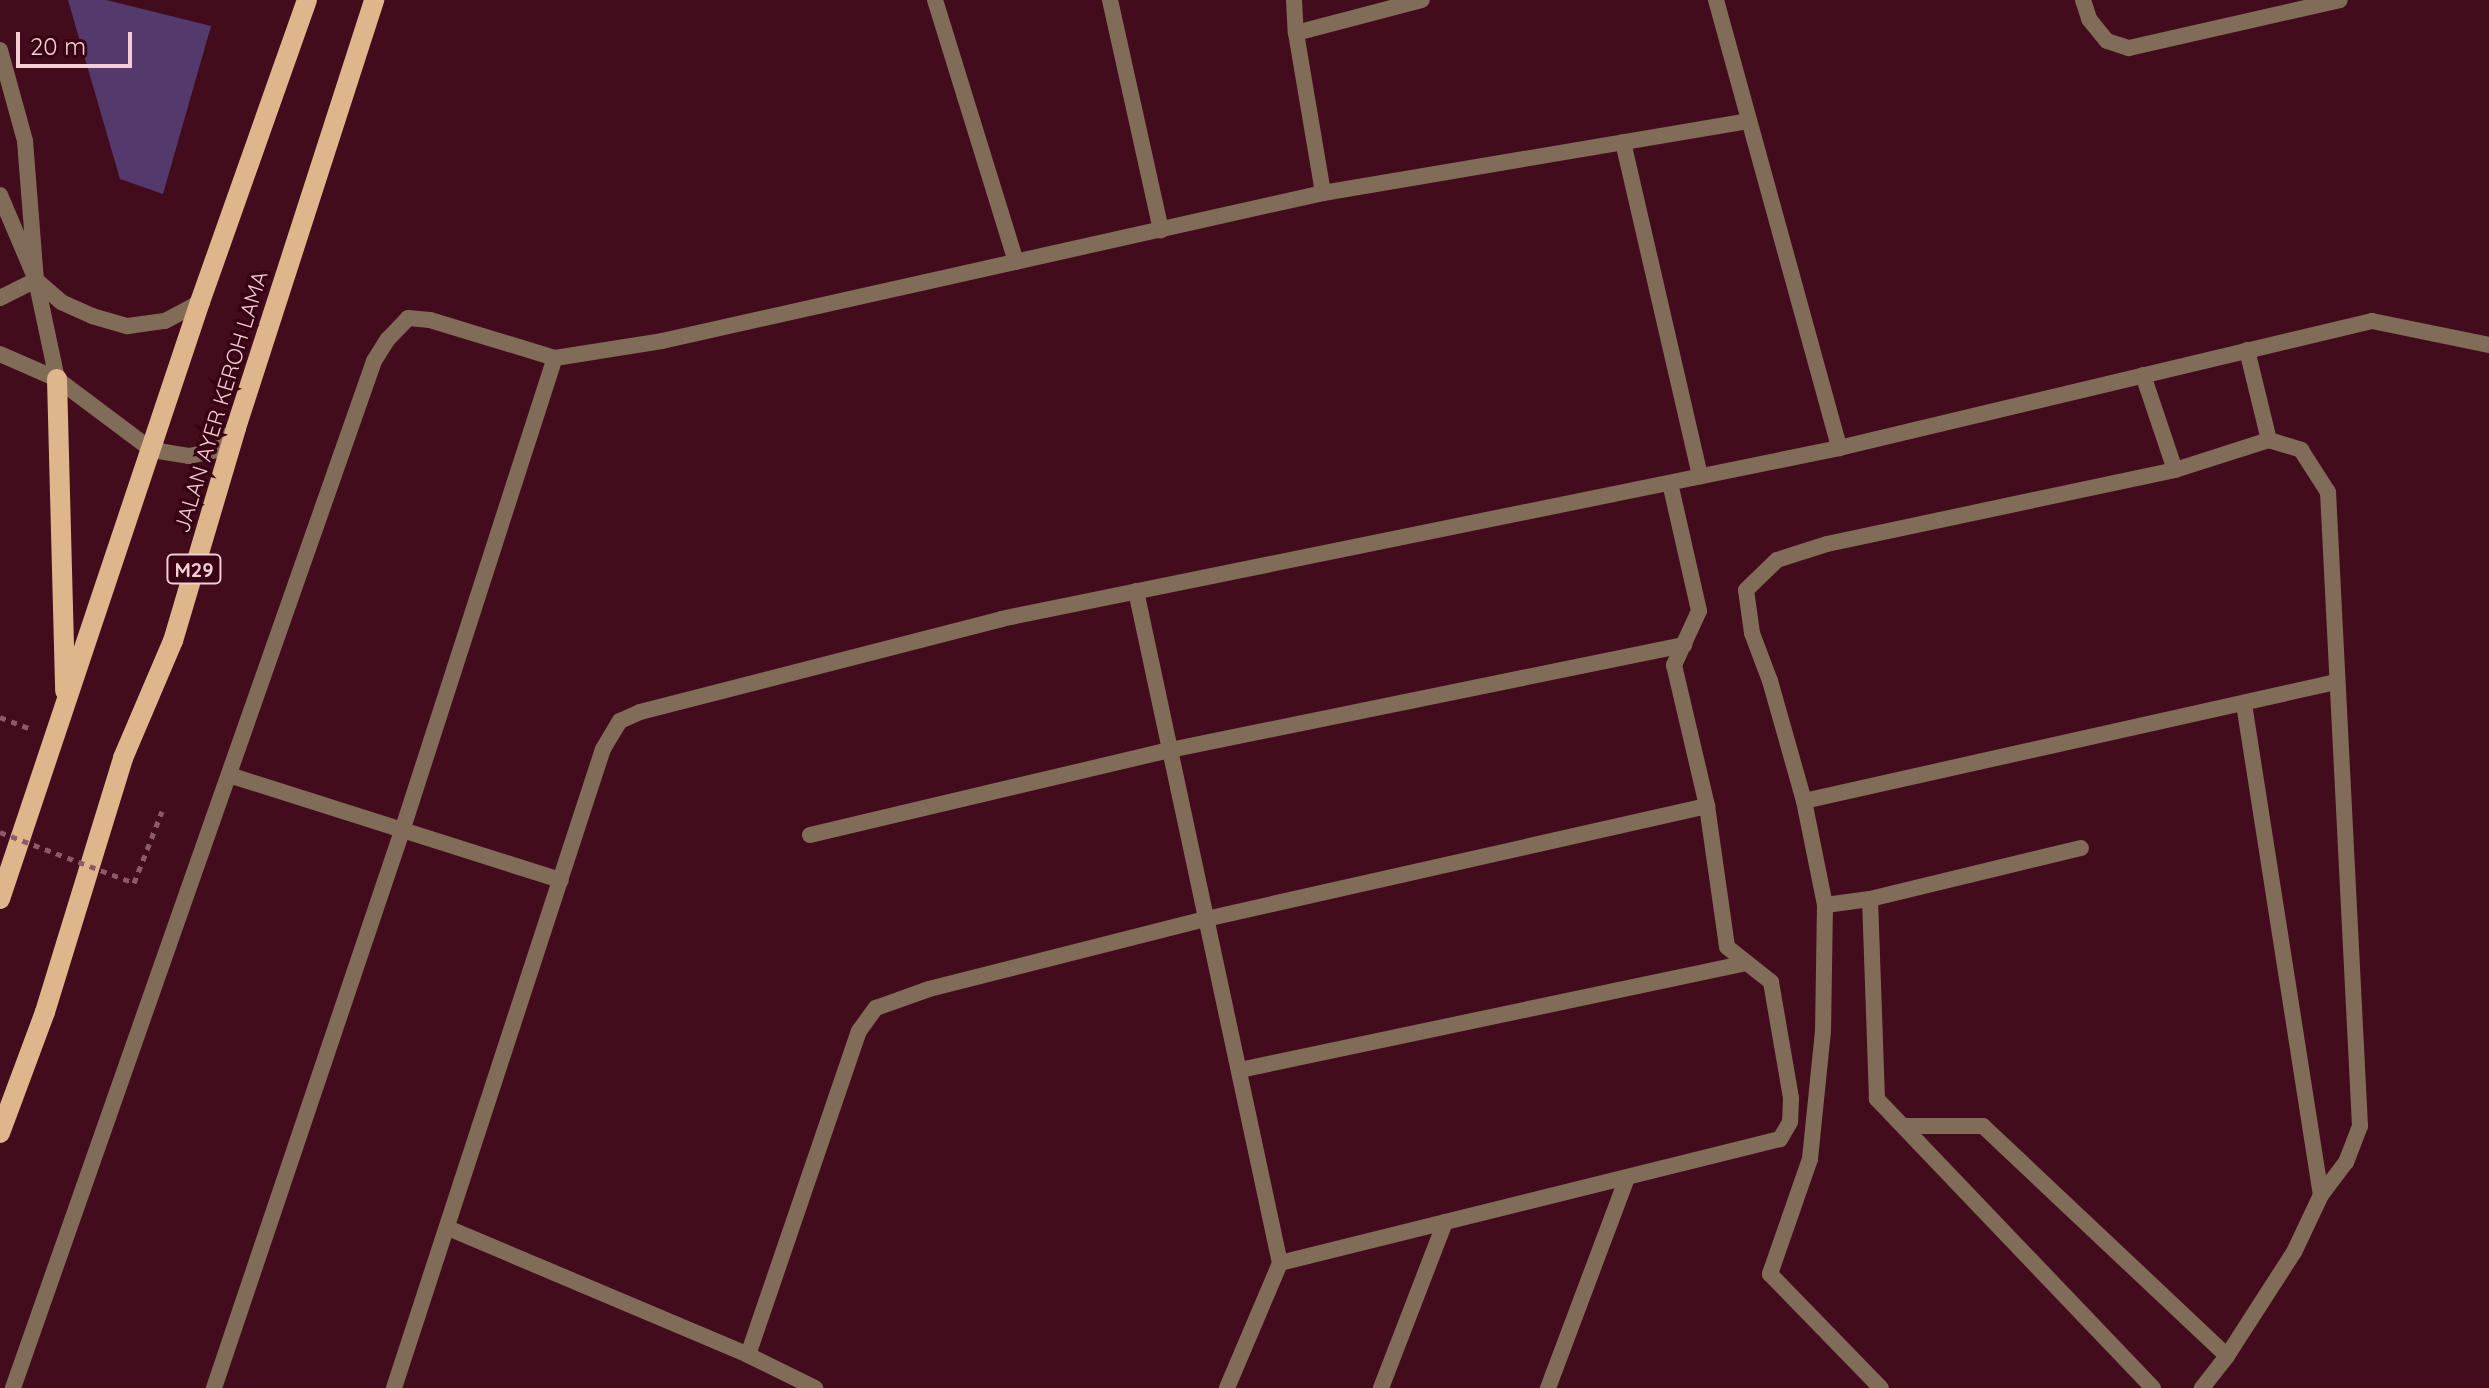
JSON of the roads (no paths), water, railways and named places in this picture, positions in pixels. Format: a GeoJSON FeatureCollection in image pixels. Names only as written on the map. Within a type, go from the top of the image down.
{"type":"FeatureCollection","features":[{"type":"Feature","properties":{"kind":"main road"},"geometry":{"type":"LineString","coordinates":[[0,899],[200,302],[307,0]]}},
{"type":"Feature","properties":{"kind":"main road","name":"JALAN AYER KEROH LAMA"},"geometry":{"type":"LineString","coordinates":[[0,1133],[45,1012],[123,758],[173,641],[236,428],[374,0]]}},
{"type":"Feature","properties":{"kind":"main road"},"geometry":{"type":"LineString","coordinates":[[57,379],[65,707]]}},
{"type":"Feature","properties":{"kind":"street"},"geometry":{"type":"LineString","coordinates":[[935,0],[1016,262]]}},
{"type":"Feature","properties":{"kind":"street"},"geometry":{"type":"LineString","coordinates":[[1110,0],[1161,230]]}},
{"type":"Feature","properties":{"kind":"street"},"geometry":{"type":"LineString","coordinates":[[1294,0],[1296,33],[1323,193]]}},
{"type":"Feature","properties":{"kind":"street"},"geometry":{"type":"LineString","coordinates":[[1296,33],[1422,0]]}},
{"type":"Feature","properties":{"kind":"street"},"geometry":{"type":"LineString","coordinates":[[1716,0],[1839,448]]}},
{"type":"Feature","properties":{"kind":"street"},"geometry":{"type":"LineString","coordinates":[[2083,0],[2089,19],[2107,41],[2129,48],[2340,0]]}},
{"type":"Feature","properties":{"kind":"street"},"geometry":{"type":"LineString","coordinates":[[0,50],[25,141],[36,280],[57,379]]}},
{"type":"Feature","properties":{"kind":"street"},"geometry":{"type":"LineString","coordinates":[[13,1388],[374,361],[388,339],[408,318],[430,320],[555,358],[662,341],[1323,193],[1748,121]]}},
{"type":"Feature","properties":{"kind":"street"},"geometry":{"type":"LineString","coordinates":[[1623,142],[1700,476]]}},
{"type":"Feature","properties":{"kind":"street"},"geometry":{"type":"LineString","coordinates":[[0,195],[36,280],[61,302],[92,316],[128,326],[165,321],[200,302]]}},
{"type":"Feature","properties":{"kind":"street"},"geometry":{"type":"LineString","coordinates":[[0,298],[36,280]]}},
{"type":"Feature","properties":{"kind":"street"},"geometry":{"type":"LineString","coordinates":[[394,1388],[603,749],[620,721],[640,712],[1001,619],[1839,448],[2372,321],[2489,345]]}},
{"type":"Feature","properties":{"kind":"street"},"geometry":{"type":"LineString","coordinates":[[2247,350],[2269,440]]}},
{"type":"Feature","properties":{"kind":"street"},"geometry":{"type":"LineString","coordinates":[[0,354],[57,379],[152,450],[189,456],[217,450],[236,428]]}},
{"type":"Feature","properties":{"kind":"street"},"geometry":{"type":"LineString","coordinates":[[214,1388],[402,831],[555,358]]}},
{"type":"Feature","properties":{"kind":"street"},"geometry":{"type":"LineString","coordinates":[[2143,375],[2175,470]]}},
{"type":"Feature","properties":{"kind":"street"},"geometry":{"type":"LineString","coordinates":[[1881,1388],[1770,1274],[1810,1159],[1823,1031],[1825,905],[1804,801],[1770,681],[1752,633],[1746,590],[1777,560],[1827,544],[2175,470],[2269,440],[2301,450],[2328,492],[2336,682],[2355,959],[2360,1126],[2346,1162],[2321,1195],[2294,1252],[2227,1356],[2202,1388]]}},
{"type":"Feature","properties":{"kind":"street"},"geometry":{"type":"LineString","coordinates":[[1280,1263],[1780,1139],[1790,1122],[1791,1098],[1771,982],[1727,947],[1707,806],[1674,665],[1699,611],[1670,483]]}},
{"type":"Feature","properties":{"kind":"street"},"geometry":{"type":"LineString","coordinates":[[1136,591],[1280,1263],[1227,1388]]}},
{"type":"Feature","properties":{"kind":"street"},"geometry":{"type":"LineString","coordinates":[[810,835],[1170,750],[1684,645]]}},
{"type":"Feature","properties":{"kind":"street"},"geometry":{"type":"LineString","coordinates":[[1804,801],[2336,682]]}},
{"type":"Feature","properties":{"kind":"street"},"geometry":{"type":"LineString","coordinates":[[2244,704],[2321,1195]]}},
{"type":"Feature","properties":{"kind":"street"},"geometry":{"type":"LineString","coordinates":[[229,775],[561,880]]}},
{"type":"Feature","properties":{"kind":"street"},"geometry":{"type":"LineString","coordinates":[[748,1355],[859,1031],[876,1008],[929,989],[1206,919],[1707,806]]}},
{"type":"Feature","properties":{"kind":"street"},"geometry":{"type":"LineString","coordinates":[[1825,905],[1870,899],[2081,848]]}},
{"type":"Feature","properties":{"kind":"street"},"geometry":{"type":"LineString","coordinates":[[1870,899],[1877,1099],[2153,1388]]}},
{"type":"Feature","properties":{"kind":"street"},"geometry":{"type":"LineString","coordinates":[[1240,1070],[1747,963]]}},
{"type":"Feature","properties":{"kind":"street"},"geometry":{"type":"LineString","coordinates":[[1905,1126],[1983,1126],[2227,1356]]}},
{"type":"Feature","properties":{"kind":"street"},"geometry":{"type":"LineString","coordinates":[[1548,1388],[1627,1178]]}},
{"type":"Feature","properties":{"kind":"street"},"geometry":{"type":"LineString","coordinates":[[1381,1388],[1445,1222]]}},
{"type":"Feature","properties":{"kind":"street"},"geometry":{"type":"LineString","coordinates":[[448,1228],[748,1355],[815,1388]]}}]}
